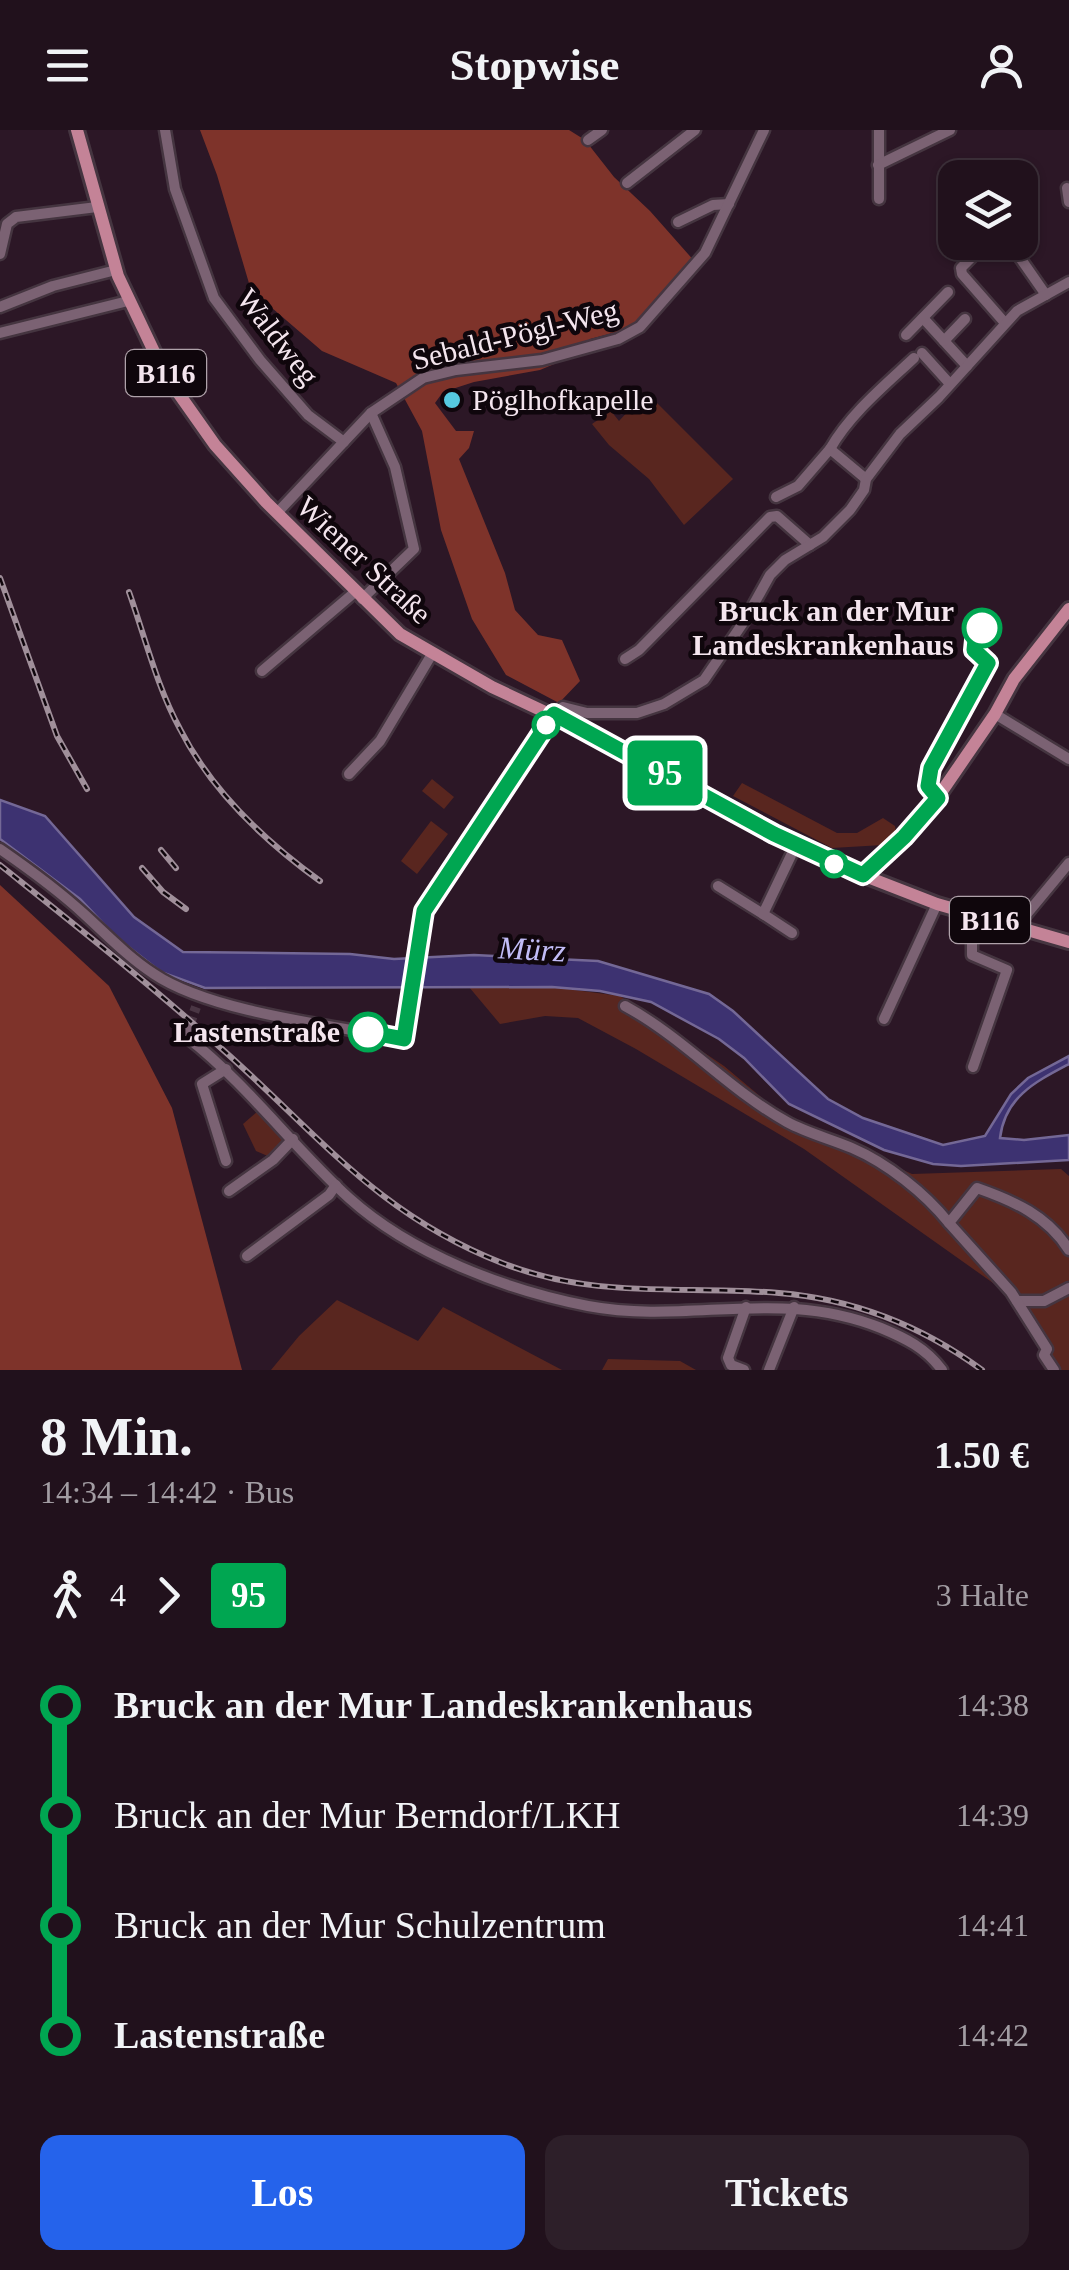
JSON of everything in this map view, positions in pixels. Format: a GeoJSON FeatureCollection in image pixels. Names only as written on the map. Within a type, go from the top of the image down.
{"type":"FeatureCollection","features":[{"type":"Feature","properties":{"kind":"main road","name":"Wiener Straße"},"geometry":{"type":"LineString","coordinates":[[68,130],[128,302],[166,374],[207,434],[277,513],[400,634],[796,845],[937,904],[1069,942]]}},
{"type":"Feature","properties":{"kind":"main road","name":"Wiener Straße"},"geometry":{"type":"LineString","coordinates":[[77,130],[90,166],[97,207]]}},
{"type":"Feature","properties":{"kind":"main road"},"geometry":{"type":"LineString","coordinates":[[863,875],[930,808],[995,714],[1014,679],[1068,612]]}},
{"type":"Feature","properties":{"kind":"street","name":"Waldweg"},"geometry":{"type":"LineString","coordinates":[[165,130],[176,190],[214,298],[308,415],[344,442]]}},
{"type":"Feature","properties":{"kind":"street"},"geometry":{"type":"LineString","coordinates":[[588,140],[602,130]]}},
{"type":"Feature","properties":{"kind":"street"},"geometry":{"type":"LineString","coordinates":[[627,183],[695,130]]}},
{"type":"Feature","properties":{"kind":"street","name":"Sebald-Pögl-Weg"},"geometry":{"type":"LineString","coordinates":[[277,513],[371,414],[423,378],[542,360],[630,335],[697,266],[764,130]]}},
{"type":"Feature","properties":{"kind":"street"},"geometry":{"type":"LineString","coordinates":[[879,130],[880,199]]}},
{"type":"Feature","properties":{"kind":"street"},"geometry":{"type":"LineString","coordinates":[[878,165],[950,130]]}},
{"type":"Feature","properties":{"kind":"street"},"geometry":{"type":"LineString","coordinates":[[1067,188],[1069,202]]}},
{"type":"Feature","properties":{"kind":"street"},"geometry":{"type":"LineString","coordinates":[[678,222],[713,205],[729,204]]}},
{"type":"Feature","properties":{"kind":"street"},"geometry":{"type":"LineString","coordinates":[[0,254],[8,224],[16,217],[97,207]]}},
{"type":"Feature","properties":{"kind":"street"},"geometry":{"type":"LineString","coordinates":[[969,260],[961,268],[962,274],[1005,323]]}},
{"type":"Feature","properties":{"kind":"street"},"geometry":{"type":"LineString","coordinates":[[1022,260],[1046,295]]}},
{"type":"Feature","properties":{"kind":"street"},"geometry":{"type":"LineString","coordinates":[[0,307],[53,286],[116,270]]}},
{"type":"Feature","properties":{"kind":"street"},"geometry":{"type":"LineString","coordinates":[[0,848],[51,886],[152,974],[198,1002],[404,1039],[424,911],[554,714],[563,706],[588,712],[636,714],[688,692],[715,667],[770,575],[850,510],[864,490],[866,479],[900,434],[1017,311],[1066,288]]}},
{"type":"Feature","properties":{"kind":"street"},"geometry":{"type":"LineString","coordinates":[[906,335],[948,292]]}},
{"type":"Feature","properties":{"kind":"street"},"geometry":{"type":"LineString","coordinates":[[0,333],[128,302]]}},
{"type":"Feature","properties":{"kind":"street"},"geometry":{"type":"LineString","coordinates":[[923,318],[967,366]]}},
{"type":"Feature","properties":{"kind":"street"},"geometry":{"type":"LineString","coordinates":[[944,341],[966,319]]}},
{"type":"Feature","properties":{"kind":"street"},"geometry":{"type":"LineString","coordinates":[[776,497],[798,486],[875,394],[918,356],[950,384]]}},
{"type":"Feature","properties":{"kind":"street"},"geometry":{"type":"LineString","coordinates":[[262,671],[414,549],[400,482],[371,414]]}},
{"type":"Feature","properties":{"kind":"street"},"geometry":{"type":"LineString","coordinates":[[830,449],[866,479]]}},
{"type":"Feature","properties":{"kind":"street"},"geometry":{"type":"LineString","coordinates":[[625,658],[639,650],[770,517],[785,522],[810,545]]}},
{"type":"Feature","properties":{"kind":"street"},"geometry":{"type":"LineString","coordinates":[[349,774],[380,740],[432,654]]}},
{"type":"Feature","properties":{"kind":"street"},"geometry":{"type":"LineString","coordinates":[[995,714],[1069,758]]}},
{"type":"Feature","properties":{"kind":"street"},"geometry":{"type":"LineString","coordinates":[[763,914],[796,845]]}},
{"type":"Feature","properties":{"kind":"street"},"geometry":{"type":"LineString","coordinates":[[1016,927],[1069,863]]}},
{"type":"Feature","properties":{"kind":"street"},"geometry":{"type":"LineString","coordinates":[[718,886],[792,933]]}},
{"type":"Feature","properties":{"kind":"street"},"geometry":{"type":"LineString","coordinates":[[884,1019],[937,904]]}},
{"type":"Feature","properties":{"kind":"street"},"geometry":{"type":"LineString","coordinates":[[972,1067],[1007,970],[972,954],[980,918]]}},
{"type":"Feature","properties":{"kind":"street"},"geometry":{"type":"LineString","coordinates":[[625,1006],[647,1018],[708,1068],[788,1123],[868,1156],[926,1198],[1017,1300],[1047,1349],[1044,1355],[1054,1370]]}},
{"type":"Feature","properties":{"kind":"street"},"geometry":{"type":"LineString","coordinates":[[189,1026],[188,1038],[226,1069],[336,1186],[409,1242],[549,1296],[626,1310],[794,1306],[842,1314],[887,1330],[927,1352],[942,1370]]}},
{"type":"Feature","properties":{"kind":"street"},"geometry":{"type":"LineString","coordinates":[[226,1069],[202,1084],[226,1161]]}},
{"type":"Feature","properties":{"kind":"street"},"geometry":{"type":"LineString","coordinates":[[229,1191],[273,1160],[293,1139]]}},
{"type":"Feature","properties":{"kind":"street"},"geometry":{"type":"LineString","coordinates":[[247,1256],[336,1186]]}},
{"type":"Feature","properties":{"kind":"street"},"geometry":{"type":"LineString","coordinates":[[948,1223],[978,1188],[1050,1224],[1069,1250]]}},
{"type":"Feature","properties":{"kind":"street"},"geometry":{"type":"LineString","coordinates":[[1017,1300],[1044,1301],[1069,1288]]}},
{"type":"Feature","properties":{"kind":"street"},"geometry":{"type":"LineString","coordinates":[[770,1370],[794,1306]]}},
{"type":"Feature","properties":{"kind":"street"},"geometry":{"type":"LineString","coordinates":[[744,1370],[732,1365],[728,1358],[746,1307]]}},
{"type":"Feature","properties":{"kind":"shaded area"},"geometry":{"type":"Polygon","coordinates":[[[200,130],[569,130],[585,140],[614,177],[696,263],[632,328],[590,339],[566,359],[540,370],[443,392],[435,403],[456,431],[474,431],[469,448],[459,459],[505,573],[515,610],[538,635],[562,640],[580,681],[559,703],[506,675],[472,619],[441,530],[422,431],[396,383],[322,351],[251,290],[200,130]]]}},
{"type":"Feature","properties":{"kind":"shaded area"},"geometry":{"type":"Polygon","coordinates":[[[646,392],[733,479],[684,525],[649,479],[609,445],[592,424],[611,411],[619,421],[646,392]]]}},
{"type":"Feature","properties":{"kind":"shaded area"},"geometry":{"type":"Polygon","coordinates":[[[432,779],[454,797],[444,809],[422,791],[432,779]]]}},
{"type":"Feature","properties":{"kind":"shaded area"},"geometry":{"type":"Polygon","coordinates":[[[742,783],[837,833],[857,833],[883,818],[895,826],[896,832],[883,845],[832,848],[733,796],[742,783]]]}},
{"type":"Feature","properties":{"kind":"shaded area"},"geometry":{"type":"Polygon","coordinates":[[[0,800],[45,816],[134,917],[183,952],[350,954],[394,959],[474,955],[598,961],[709,994],[733,1011],[828,1099],[863,1118],[943,1145],[985,1136],[1011,1094],[1028,1078],[1069,1056],[1069,1064],[1015,1101],[1000,1138],[1024,1140],[1069,1135],[1069,1160],[961,1166],[933,1164],[884,1150],[789,1104],[744,1058],[719,1039],[651,1002],[600,991],[552,987],[205,988],[161,972],[117,938],[80,899],[0,839],[0,800]]]}},
{"type":"Feature","properties":{"kind":"shaded area"},"geometry":{"type":"Polygon","coordinates":[[[431,821],[448,834],[417,874],[401,861],[431,821]]]}},
{"type":"Feature","properties":{"kind":"shaded area"},"geometry":{"type":"Polygon","coordinates":[[[0,885],[109,986],[172,1108],[242,1370],[0,1370],[0,885]]]}},
{"type":"Feature","properties":{"kind":"shaded area"},"geometry":{"type":"Polygon","coordinates":[[[469,987],[552,987],[620,996],[724,1066],[780,1113],[912,1174],[1061,1169],[1069,1176],[1069,1370],[1054,1370],[1047,1349],[1017,1300],[804,1149],[578,1018],[545,1016],[500,1024],[469,987]]]}},
{"type":"Feature","properties":{"kind":"shaded area"},"geometry":{"type":"Polygon","coordinates":[[[258,1111],[286,1141],[270,1157],[256,1151],[243,1124],[258,1111]]]}},
{"type":"Feature","properties":{"kind":"shaded area"},"geometry":{"type":"Polygon","coordinates":[[[337,1300],[418,1341],[443,1307],[562,1370],[271,1370],[337,1300]]]}},
{"type":"Feature","properties":{"kind":"shaded area"},"geometry":{"type":"Polygon","coordinates":[[[608,1359],[680,1361],[696,1370],[602,1370],[608,1359]]]}},
{"type":"Feature","properties":{"kind":"tunnel"},"geometry":{"type":"LineString","coordinates":[[189,1026],[196,1007]]}},
{"type":"Feature","properties":{"kind":"railway"},"geometry":{"type":"LineString","coordinates":[[0,578],[57,736],[87,789]]}},
{"type":"Feature","properties":{"kind":"railway"},"geometry":{"type":"LineString","coordinates":[[129,592],[165,696],[207,773],[241,813],[320,881]]}},
{"type":"Feature","properties":{"kind":"railway"},"geometry":{"type":"LineString","coordinates":[[161,850],[176,868]]}},
{"type":"Feature","properties":{"kind":"railway"},"geometry":{"type":"LineString","coordinates":[[0,865],[195,1025],[351,1170],[419,1221],[458,1243],[502,1263],[571,1282],[640,1289],[779,1293],[834,1301],[911,1328],[982,1370]]}},
{"type":"Feature","properties":{"kind":"railway"},"geometry":{"type":"LineString","coordinates":[[142,868],[163,892],[186,909]]}},
{"type":"Feature","properties":{"kind":"bus line","name":"95"},"geometry":{"type":"LineString","coordinates":[[368,1032],[404,1039],[424,911],[554,714],[774,834],[863,875],[938,798],[928,786],[928,777],[988,663],[974,650],[982,628]]}},
{"type":"Feature","properties":{"kind":"place","name":"Pöglhofkapelle"},"geometry":{"type":"Point","coordinates":[452,400]}},
{"type":"Feature","properties":{"kind":"place","name":"Bruck an der Mur Landeskrankenhaus"},"geometry":{"type":"Point","coordinates":[982,628]}},
{"type":"Feature","properties":{"kind":"place","name":"Lastenstraße"},"geometry":{"type":"Point","coordinates":[368,1032]}},
{"type":"Feature","properties":{"kind":"water label","name":"Mürz"},"geometry":{"type":"Point","coordinates":[532,949]}}]}
